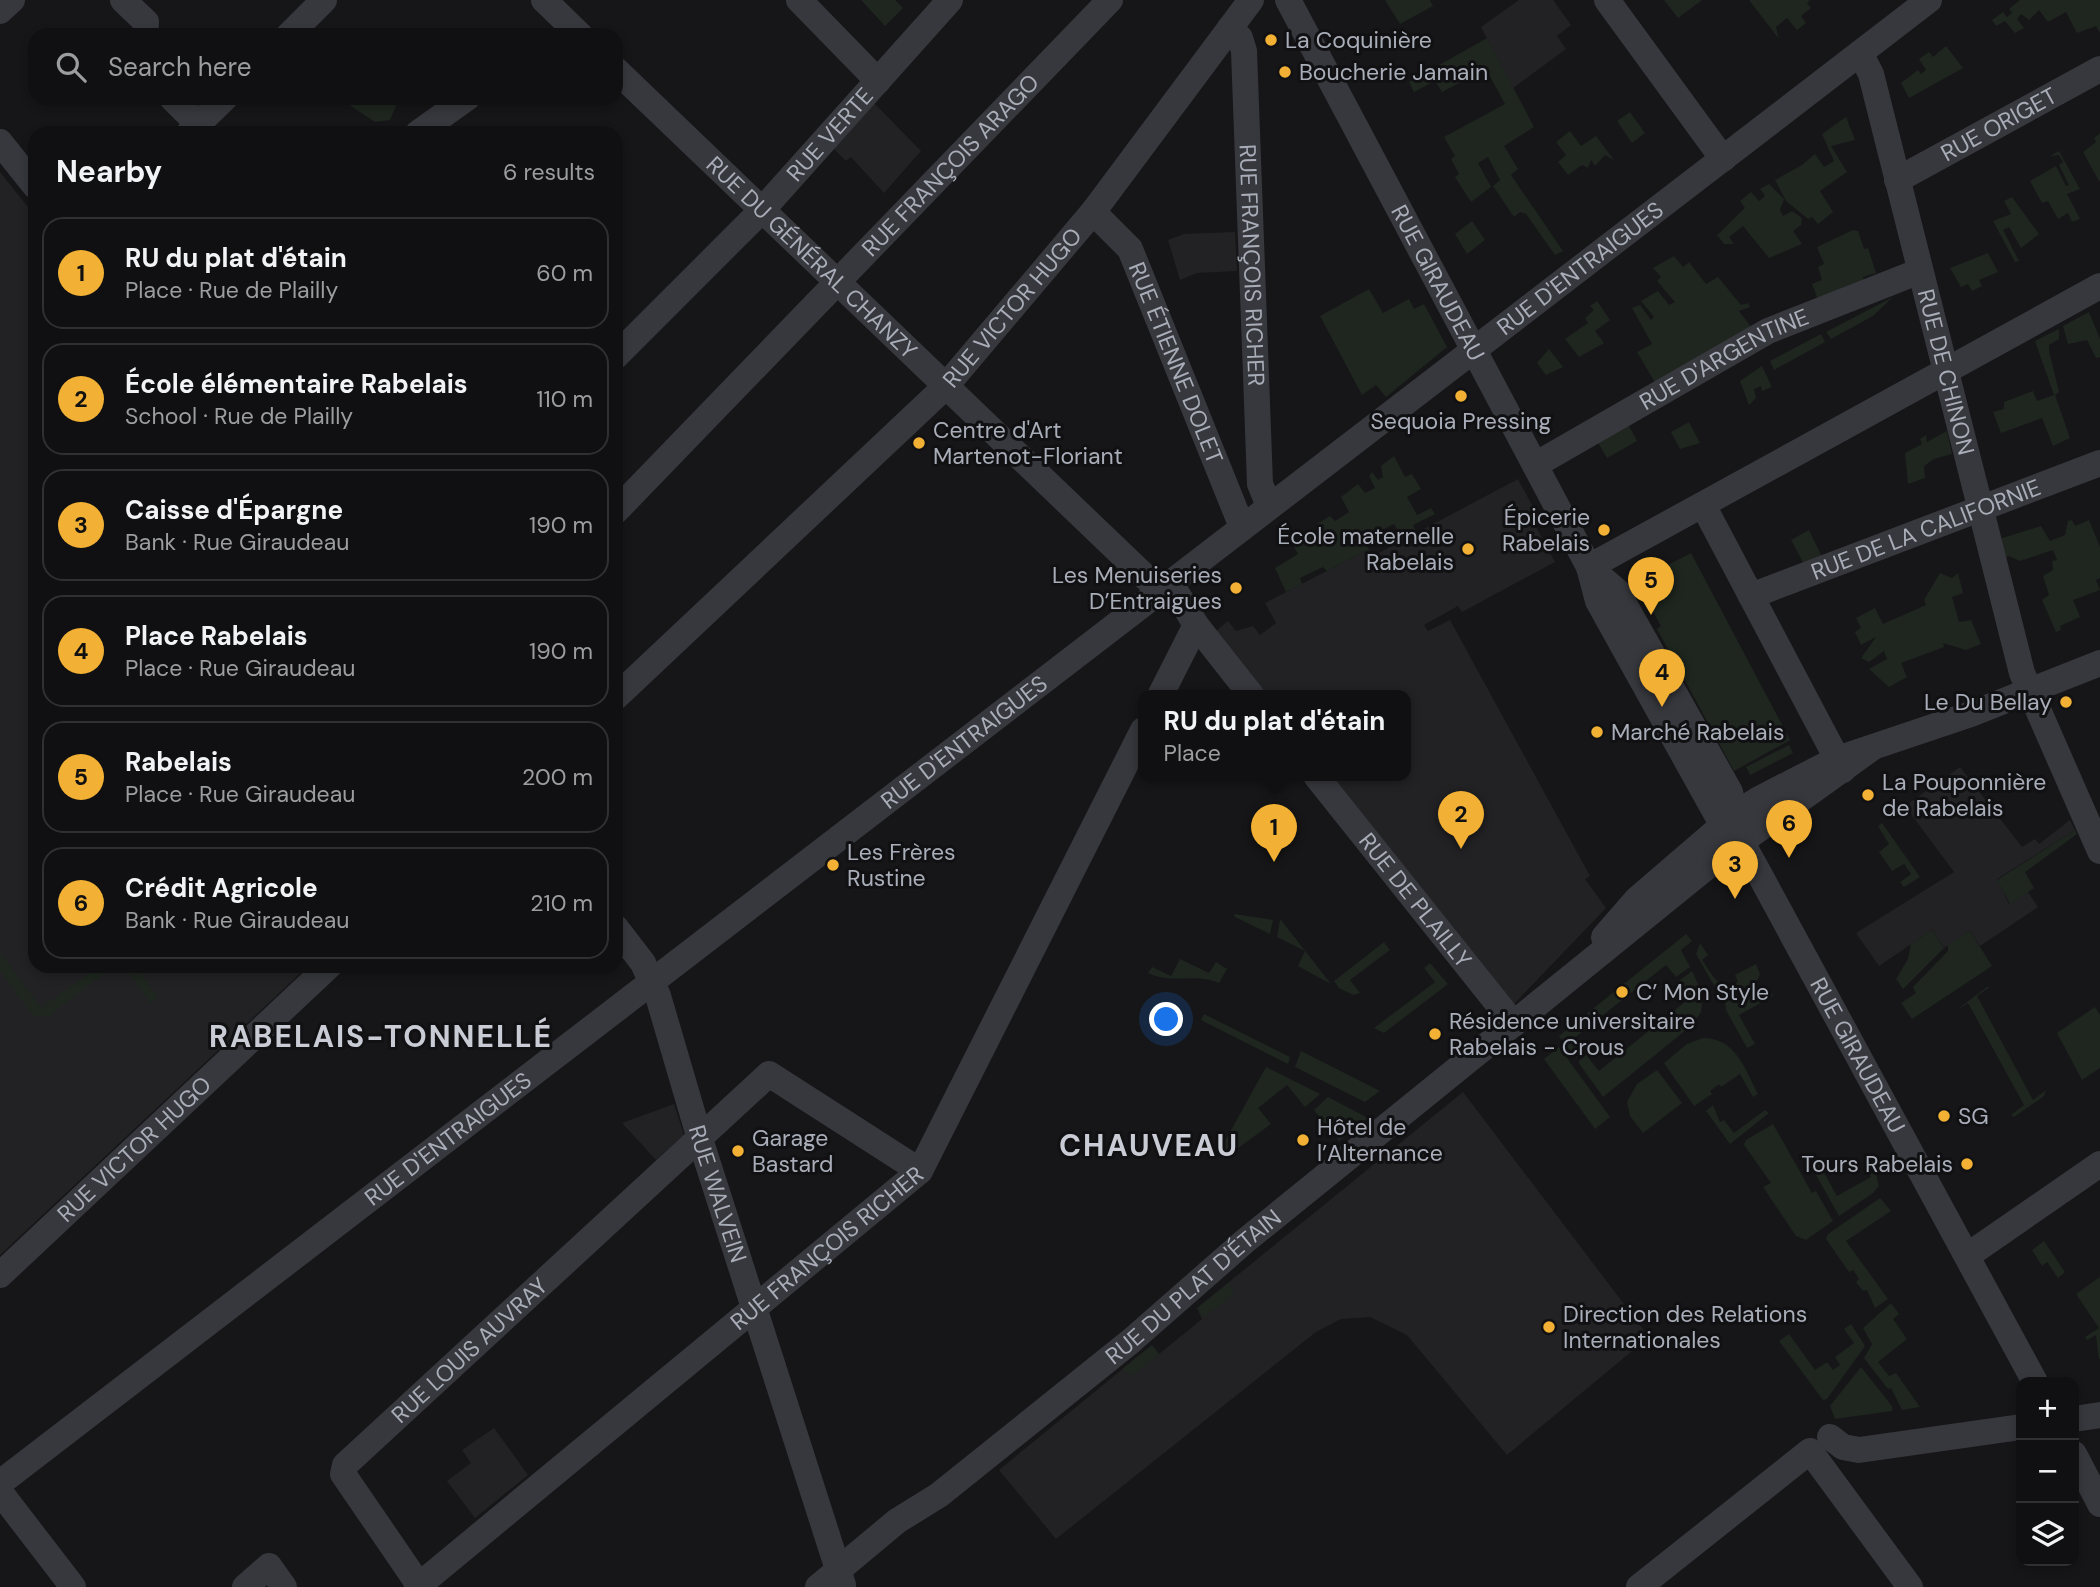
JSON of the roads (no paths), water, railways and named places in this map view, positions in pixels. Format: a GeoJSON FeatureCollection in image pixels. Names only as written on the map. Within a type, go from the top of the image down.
{"type":"FeatureCollection","features":[{"type":"Feature","properties":{"kind":"street"},"geometry":{"type":"LineString","coordinates":[[0,11],[12,0]]}},
{"type":"Feature","properties":{"kind":"street"},"geometry":{"type":"LineString","coordinates":[[123,0],[146,22],[146,28]]}},
{"type":"Feature","properties":{"kind":"street"},"geometry":{"type":"LineString","coordinates":[[296,28],[324,0]]}},
{"type":"Feature","properties":{"kind":"street"},"geometry":{"type":"LineString","coordinates":[[544,0],[565,28]]}},
{"type":"Feature","properties":{"kind":"street"},"geometry":{"type":"LineString","coordinates":[[799,0],[878,81]]}},
{"type":"Feature","properties":{"kind":"street","name":"RUE VERTE"},"geometry":{"type":"LineString","coordinates":[[623,349],[762,209],[950,0]]}},
{"type":"Feature","properties":{"kind":"street","name":"RUE FRANÇOIS ARAGO"},"geometry":{"type":"LineString","coordinates":[[623,504],[1110,0]]}},
{"type":"Feature","properties":{"kind":"street","name":"RUE VICTOR HUGO"},"geometry":{"type":"LineString","coordinates":[[623,690],[945,387],[1093,212],[1251,0]]}},
{"type":"Feature","properties":{"kind":"street","name":"RUE GIRAUDEAU"},"geometry":{"type":"LineString","coordinates":[[1288,0],[1589,567],[1598,601],[1734,827],[2032,1377]]}},
{"type":"Feature","properties":{"kind":"street"},"geometry":{"type":"LineString","coordinates":[[1606,0],[1723,159]]}},
{"type":"Feature","properties":{"kind":"street","name":"RUE D'ENTRAIGUES"},"geometry":{"type":"LineString","coordinates":[[0,1483],[1929,0]]}},
{"type":"Feature","properties":{"kind":"street","name":"RUE FRANÇOIS RICHER"},"geometry":{"type":"LineString","coordinates":[[1230,28],[1240,38],[1244,51],[1261,484],[1269,506]]}},
{"type":"Feature","properties":{"kind":"street","name":"RUE DE CHINON"},"geometry":{"type":"LineString","coordinates":[[1860,53],[1871,74],[2028,691],[2100,851]]}},
{"type":"Feature","properties":{"kind":"street","name":"RUE ORIGET"},"geometry":{"type":"LineString","coordinates":[[1897,180],[2100,69]]}},
{"type":"Feature","properties":{"kind":"street","name":"RUE DU GÉNÉRAL CHANZY"},"geometry":{"type":"LineString","coordinates":[[623,77],[945,387],[1165,586]]}},
{"type":"Feature","properties":{"kind":"street"},"geometry":{"type":"LineString","coordinates":[[177,105],[192,126]]}},
{"type":"Feature","properties":{"kind":"street"},"geometry":{"type":"LineString","coordinates":[[195,126],[218,105]]}},
{"type":"Feature","properties":{"kind":"street"},"geometry":{"type":"LineString","coordinates":[[428,126],[457,105]]}},
{"type":"Feature","properties":{"kind":"street"},"geometry":{"type":"LineString","coordinates":[[0,142],[28,177]]}},
{"type":"Feature","properties":{"kind":"street","name":"RUE ÉTIENNE DOLET"},"geometry":{"type":"LineString","coordinates":[[1093,212],[1130,248],[1242,527]]}},
{"type":"Feature","properties":{"kind":"street","name":"RUE D'ARGENTINE"},"geometry":{"type":"LineString","coordinates":[[1535,465],[1768,331],[1920,271]]}},
{"type":"Feature","properties":{"kind":"street"},"geometry":{"type":"LineString","coordinates":[[1589,567],[2100,286]]}},
{"type":"Feature","properties":{"kind":"street","name":"RUE DE LA CALIFORNIE"},"geometry":{"type":"LineString","coordinates":[[1751,596],[2100,463]]}},
{"type":"Feature","properties":{"kind":"street"},"geometry":{"type":"LineString","coordinates":[[1703,505],[1840,765]]}},
{"type":"Feature","properties":{"kind":"street"},"geometry":{"type":"LineString","coordinates":[[1165,586],[1247,690]]}},
{"type":"Feature","properties":{"kind":"street"},"geometry":{"type":"LineString","coordinates":[[1163,690],[1196,625]]}},
{"type":"Feature","properties":{"kind":"street","name":"RUE DU PLAT D'ÉTAIN"},"geometry":{"type":"LineString","coordinates":[[818,1587],[841,1579],[897,1521],[939,1496],[1131,1341],[1245,1241],[1565,982],[1734,827],[1872,748],[2100,663]]}},
{"type":"Feature","properties":{"kind":"street","name":"RUE FRANÇOIS RICHER"},"geometry":{"type":"LineString","coordinates":[[418,1586],[920,1171],[1138,740]]}},
{"type":"Feature","properties":{"kind":"street","name":"RUE DE PLAILLY"},"geometry":{"type":"LineString","coordinates":[[1320,781],[1514,1024]]}},
{"type":"Feature","properties":{"kind":"street","name":"RUE WALVEIN"},"geometry":{"type":"LineString","coordinates":[[623,937],[643,963],[652,981],[699,1139],[841,1579]]}},
{"type":"Feature","properties":{"kind":"street","name":"RUE VICTOR HUGO"},"geometry":{"type":"LineString","coordinates":[[0,1275],[322,973]]}},
{"type":"Feature","properties":{"kind":"street","name":"RUE LOUIS AUVRAY"},"geometry":{"type":"LineString","coordinates":[[418,1586],[343,1474],[345,1465],[769,1074],[920,1171]]}},
{"type":"Feature","properties":{"kind":"street"},"geometry":{"type":"LineString","coordinates":[[1967,1256],[2100,1164]]}},
{"type":"Feature","properties":{"kind":"street"},"geometry":{"type":"LineString","coordinates":[[2079,1418],[2100,1415]]}},
{"type":"Feature","properties":{"kind":"street"},"geometry":{"type":"LineString","coordinates":[[1639,1587],[1820,1444],[1859,1450],[2016,1428]]}},
{"type":"Feature","properties":{"kind":"street"},"geometry":{"type":"LineString","coordinates":[[1820,1444],[1910,1587]]}},
{"type":"Feature","properties":{"kind":"street"},"geometry":{"type":"LineString","coordinates":[[2079,1464],[2100,1504]]}},
{"type":"Feature","properties":{"kind":"street"},"geometry":{"type":"LineString","coordinates":[[0,1492],[73,1587]]}},
{"type":"Feature","properties":{"kind":"street"},"geometry":{"type":"LineString","coordinates":[[245,1587],[269,1566],[284,1587]]}},
{"type":"Feature","properties":{"kind":"place","name":"La Coquinière"},"geometry":{"type":"Point","coordinates":[1271,40]}},
{"type":"Feature","properties":{"kind":"place","name":"Boucherie Jamain"},"geometry":{"type":"Point","coordinates":[1285,72]}},
{"type":"Feature","properties":{"kind":"place","name":"Sequoia Pressing"},"geometry":{"type":"Point","coordinates":[1461,396]}},
{"type":"Feature","properties":{"kind":"place","name":"Centre d'Art Martenot-Floriant"},"geometry":{"type":"Point","coordinates":[919,443]}},
{"type":"Feature","properties":{"kind":"place","name":"Épicerie Rabelais"},"geometry":{"type":"Point","coordinates":[1604,530]}},
{"type":"Feature","properties":{"kind":"place","name":"École maternelle Rabelais"},"geometry":{"type":"Point","coordinates":[1468,549]}},
{"type":"Feature","properties":{"kind":"place","name":"Les Menuiseries D’Entraigues"},"geometry":{"type":"Point","coordinates":[1236,588]}},
{"type":"Feature","properties":{"kind":"place","name":"Rabelais"},"geometry":{"type":"Point","coordinates":[1651,615]}},
{"type":"Feature","properties":{"kind":"place","name":"Le Du Bellay"},"geometry":{"type":"Point","coordinates":[2066,702]}},
{"type":"Feature","properties":{"kind":"place","name":"Place Rabelais"},"geometry":{"type":"Point","coordinates":[1662,707]}},
{"type":"Feature","properties":{"kind":"place","name":"Marché Rabelais"},"geometry":{"type":"Point","coordinates":[1597,732]}},
{"type":"Feature","properties":{"kind":"place","name":"La Pouponnière de Rabelais"},"geometry":{"type":"Point","coordinates":[1868,795]}},
{"type":"Feature","properties":{"kind":"place","name":"École élémentaire Rabelais"},"geometry":{"type":"Point","coordinates":[1461,849]}},
{"type":"Feature","properties":{"kind":"place","name":"Crédit Agricole"},"geometry":{"type":"Point","coordinates":[1789,858]}},
{"type":"Feature","properties":{"kind":"place","name":"RU du plat d'étain"},"geometry":{"type":"Point","coordinates":[1274,862]}},
{"type":"Feature","properties":{"kind":"place","name":"Les Frères Rustine"},"geometry":{"type":"Point","coordinates":[833,865]}},
{"type":"Feature","properties":{"kind":"place","name":"Caisse d'Épargne"},"geometry":{"type":"Point","coordinates":[1735,899]}},
{"type":"Feature","properties":{"kind":"place","name":"C’ Mon Style"},"geometry":{"type":"Point","coordinates":[1622,992]}},
{"type":"Feature","properties":{"kind":"place","name":"Résidence universitaire Rabelais - Crous"},"geometry":{"type":"Point","coordinates":[1435,1034]}},
{"type":"Feature","properties":{"kind":"place","name":"SG"},"geometry":{"type":"Point","coordinates":[1944,1116]}},
{"type":"Feature","properties":{"kind":"place","name":"Hôtel de l’Alternance"},"geometry":{"type":"Point","coordinates":[1303,1140]}},
{"type":"Feature","properties":{"kind":"place","name":"Garage Bastard"},"geometry":{"type":"Point","coordinates":[738,1151]}},
{"type":"Feature","properties":{"kind":"place","name":"Tours Rabelais"},"geometry":{"type":"Point","coordinates":[1967,1164]}},
{"type":"Feature","properties":{"kind":"place","name":"Direction des Relations Internationales"},"geometry":{"type":"Point","coordinates":[1549,1327]}},
{"type":"Feature","properties":{"kind":"district","name":"RABELAIS-TONNELLÉ"},"geometry":{"type":"Point","coordinates":[381,1037]}},
{"type":"Feature","properties":{"kind":"district","name":"CHAUVEAU"},"geometry":{"type":"Point","coordinates":[1149,1146]}}]}
